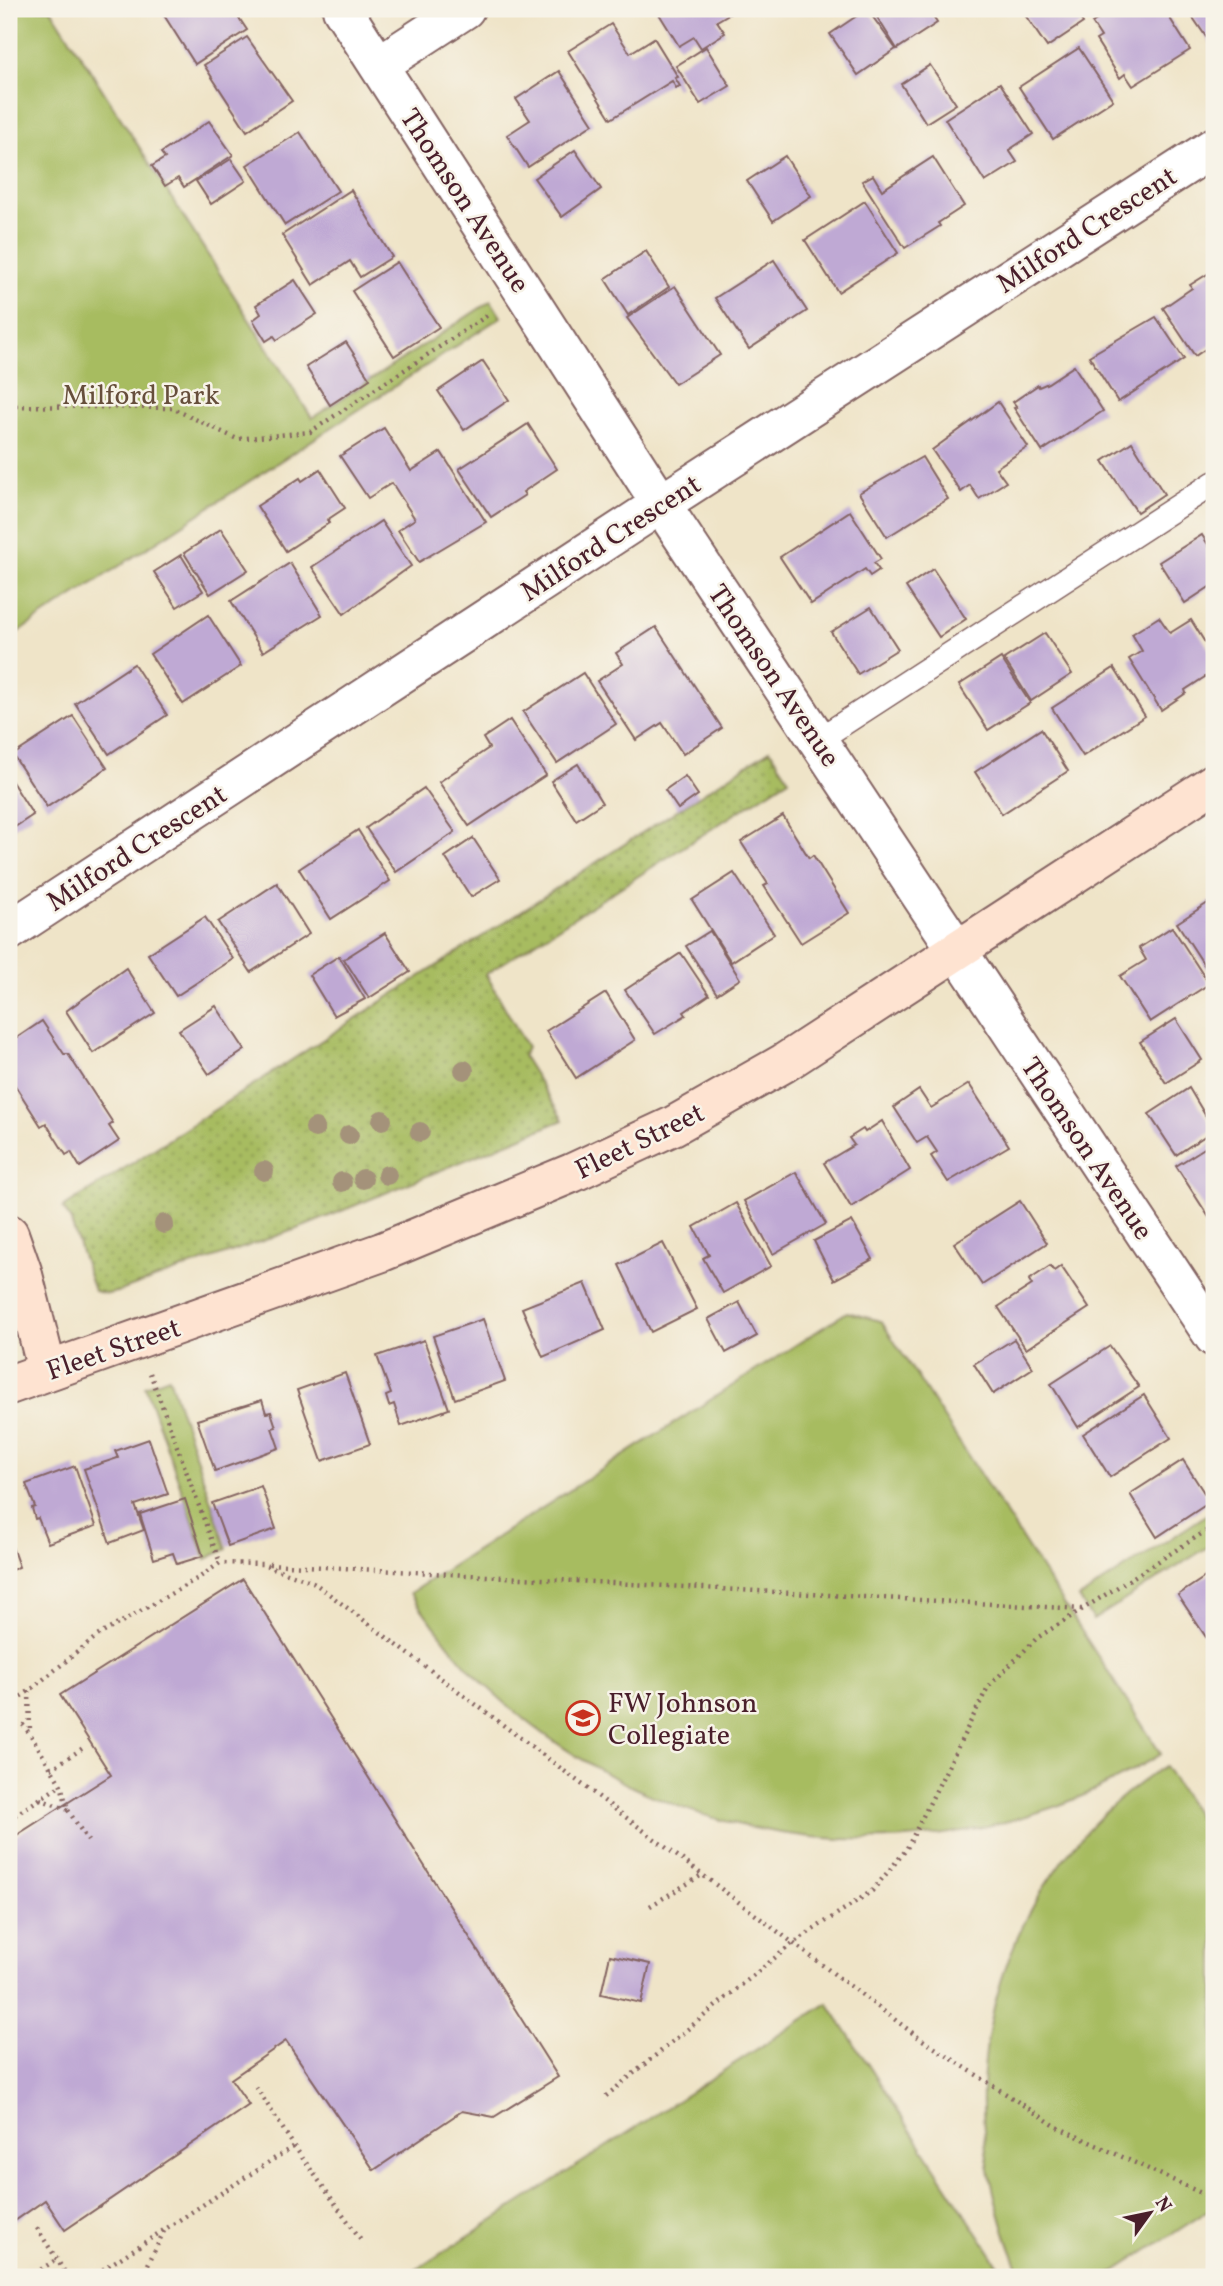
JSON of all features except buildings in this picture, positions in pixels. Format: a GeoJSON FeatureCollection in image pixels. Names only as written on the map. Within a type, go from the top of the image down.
{"type":"FeatureCollection","features":[{"type":"Feature","properties":{"kind":"street","name":"Thomson Avenue"},"geometry":{"type":"LineString","coordinates":[[342,9],[661,504],[1212,1327]]}},
{"type":"Feature","properties":{"kind":"street"},"geometry":{"type":"LineString","coordinates":[[379,65],[465,9]]}},
{"type":"Feature","properties":{"kind":"street","name":"Milford Crescent"},"geometry":{"type":"LineString","coordinates":[[9,931],[661,504],[1214,147]]}},
{"type":"Feature","properties":{"kind":"street","name":"Fleet Street"},"geometry":{"type":"LineString","coordinates":[[9,1385],[382,1252],[590,1165],[673,1126],[784,1063],[1214,783]]}},
{"type":"Feature","properties":{"kind":"street"},"geometry":{"type":"LineString","coordinates":[[9,1234],[47,1370]]}},
{"type":"Feature","properties":{"kind":"lane"},"geometry":{"type":"LineString","coordinates":[[818,740],[1214,482]]}},
{"type":"Feature","properties":{"kind":"path"},"geometry":{"type":"LineString","coordinates":[[9,406],[172,408],[237,439],[310,432],[524,291]]}},
{"type":"Feature","properties":{"kind":"path"},"geometry":{"type":"LineString","coordinates":[[150,1373],[220,1563]]}},
{"type":"Feature","properties":{"kind":"path"},"geometry":{"type":"LineString","coordinates":[[606,2096],[793,1943],[872,1891],[906,1850],[988,1687],[1037,1638],[1214,1526]]}},
{"type":"Feature","properties":{"kind":"path"},"geometry":{"type":"LineString","coordinates":[[9,1704],[97,1636],[220,1563],[1083,1609]]}},
{"type":"Feature","properties":{"kind":"path"},"geometry":{"type":"LineString","coordinates":[[262,1564],[313,1583],[918,2037],[1057,2127],[1214,2199]]}},
{"type":"Feature","properties":{"kind":"path"},"geometry":{"type":"LineString","coordinates":[[29,1691],[30,1734]]}},
{"type":"Feature","properties":{"kind":"path"},"geometry":{"type":"LineString","coordinates":[[9,1721],[23,1725],[30,1734],[61,1785],[68,1810],[88,1841]]}},
{"type":"Feature","properties":{"kind":"path"},"geometry":{"type":"LineString","coordinates":[[51,1769],[83,1748]]}},
{"type":"Feature","properties":{"kind":"path"},"geometry":{"type":"LineString","coordinates":[[9,1819],[61,1785]]}},
{"type":"Feature","properties":{"kind":"path"},"geometry":{"type":"LineString","coordinates":[[39,1799],[68,1810]]}},
{"type":"Feature","properties":{"kind":"path"},"geometry":{"type":"LineString","coordinates":[[650,1906],[702,1875]]}},
{"type":"Feature","properties":{"kind":"path"},"geometry":{"type":"LineString","coordinates":[[257,2087],[294,2146],[362,2241]]}},
{"type":"Feature","properties":{"kind":"path"},"geometry":{"type":"LineString","coordinates":[[90,2277],[294,2146]]}},
{"type":"Feature","properties":{"kind":"path"},"geometry":{"type":"LineString","coordinates":[[37,2228],[68,2277]]}},
{"type":"Feature","properties":{"kind":"path"},"geometry":{"type":"LineString","coordinates":[[142,2277],[164,2230]]}},
{"type":"Feature","properties":{"kind":"path"},"geometry":{"type":"LineString","coordinates":[[9,2266],[28,2277],[57,2259]]}},
{"type":"Feature","properties":{"kind":"green space","name":"Milford Park"},"geometry":{"type":"Polygon","coordinates":[[[9,9],[51,9],[312,418],[491,301],[501,317],[9,638],[9,9]]]}},
{"type":"Feature","properties":{"kind":"green space"},"geometry":{"type":"Polygon","coordinates":[[[770,750],[789,779],[486,974],[527,1047],[523,1056],[563,1120],[305,1226],[117,1292],[108,1294],[94,1291],[70,1219],[63,1208],[770,750]]]}},
{"type":"Feature","properties":{"kind":"green space"},"geometry":{"type":"Polygon","coordinates":[[[847,1312],[881,1321],[1161,1754],[1071,1801],[980,1828],[903,1838],[827,1838],[752,1828],[680,1807],[610,1776],[544,1734],[473,1673],[410,1593],[847,1312]]]}},
{"type":"Feature","properties":{"kind":"green space"},"geometry":{"type":"Polygon","coordinates":[[[169,1377],[227,1549],[206,1559],[145,1386],[169,1377]]]}},
{"type":"Feature","properties":{"kind":"green space"},"geometry":{"type":"Polygon","coordinates":[[[1214,1510],[1214,1543],[1093,1620],[1079,1598],[1214,1510]]]}},
{"type":"Feature","properties":{"kind":"green space"},"geometry":{"type":"Polygon","coordinates":[[[1165,1766],[1214,1842],[1214,2207],[1106,2277],[1023,2277],[1010,2248],[995,2197],[984,2136],[984,2074],[993,2013],[1011,1954],[1037,1899],[1072,1848],[1115,1803],[1165,1766]]]}},
{"type":"Feature","properties":{"kind":"green space"},"geometry":{"type":"Polygon","coordinates":[[[828,2003],[1006,2277],[405,2277],[828,2003]]]}},
{"type":"Feature","properties":{"kind":"place","name":"FW Johnson Collegiate"},"geometry":{"type":"Point","coordinates":[583,1718]}}]}
